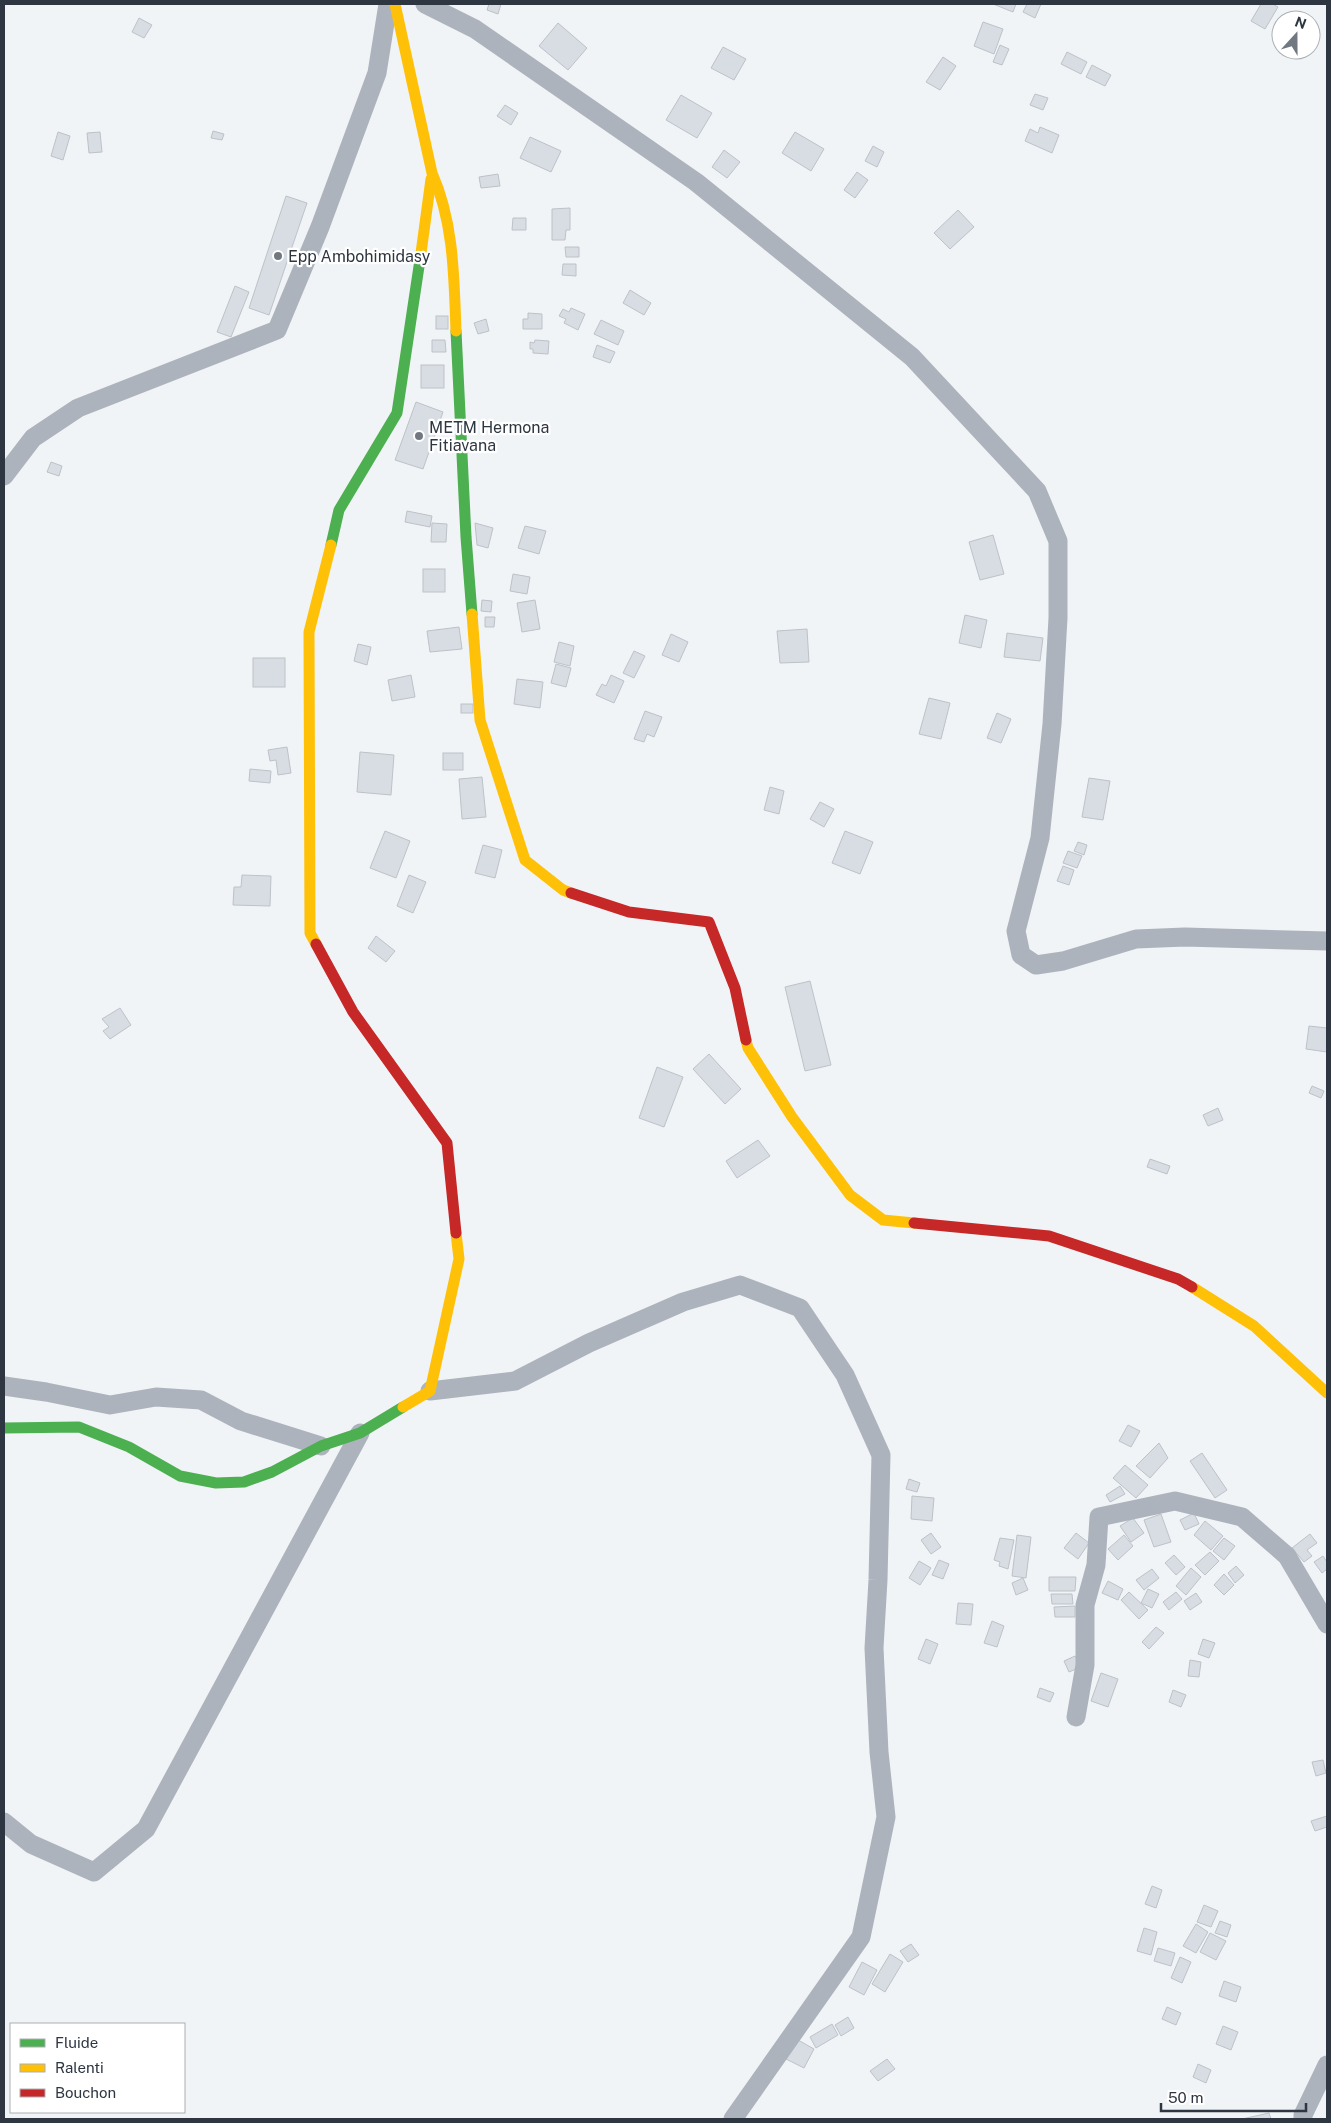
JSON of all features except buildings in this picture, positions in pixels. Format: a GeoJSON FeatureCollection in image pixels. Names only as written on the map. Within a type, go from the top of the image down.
{"type":"FeatureCollection","features":[{"type":"Feature","properties":{"kind":"street"},"geometry":{"type":"LineString","coordinates":[[4,476],[32,438],[78,408],[277,330],[320,226],[377,73],[388,4]]}},
{"type":"Feature","properties":{"kind":"street"},"geometry":{"type":"LineString","coordinates":[[395,4],[432,173],[442,195],[453,259],[466,537],[480,720],[525,860],[563,890],[629,912],[709,922],[735,988],[748,1048],[792,1117],[850,1195],[883,1220],[1048,1236],[1178,1279],[1254,1326],[1327,1393]]}},
{"type":"Feature","properties":{"kind":"street"},"geometry":{"type":"LineString","coordinates":[[425,4],[475,29],[696,182],[912,357],[1038,491],[1058,541],[1058,618],[1052,724],[1040,838],[1016,931],[1021,954],[1036,965],[1063,961],[1136,939],[1185,937],[1327,942]]}},
{"type":"Feature","properties":{"kind":"street"},"geometry":{"type":"LineString","coordinates":[[430,1391],[459,1259],[447,1142],[353,1012],[310,933],[309,632],[338,510],[397,413],[432,173]]}},
{"type":"Feature","properties":{"kind":"street"},"geometry":{"type":"LineString","coordinates":[[4,1428],[78,1427],[128,1446],[180,1476],[216,1483],[244,1482],[272,1472],[321,1446],[360,1432],[430,1391],[515,1381],[589,1343],[683,1302],[740,1285],[800,1308],[845,1375],[881,1455],[878,1580],[874,1648],[879,1752],[886,1817],[861,1937],[733,2119]]}},
{"type":"Feature","properties":{"kind":"street"},"geometry":{"type":"LineString","coordinates":[[4,1386],[46,1392],[110,1405],[156,1397],[200,1400],[241,1421],[321,1446]]}},
{"type":"Feature","properties":{"kind":"street"},"geometry":{"type":"LineString","coordinates":[[4,1822],[31,1844],[94,1872],[146,1829],[360,1432]]}},
{"type":"Feature","properties":{"kind":"street"},"geometry":{"type":"LineString","coordinates":[[1076,1717],[1085,1665],[1085,1605],[1096,1565],[1099,1517],[1175,1501],[1242,1517],[1287,1556],[1327,1624]]}},
{"type":"Feature","properties":{"kind":"street"},"geometry":{"type":"LineString","coordinates":[[1303,2119],[1327,2065]]}},
{"type":"Feature","properties":{"kind":"traffic: fast"},"geometry":{"type":"LineString","coordinates":[[331,545],[339,510],[397,413],[421,253]]}},
{"type":"Feature","properties":{"kind":"traffic: fast"},"geometry":{"type":"LineString","coordinates":[[456,331],[466,537],[472,614]]}},
{"type":"Feature","properties":{"kind":"traffic: fast"},"geometry":{"type":"LineString","coordinates":[[4,1428],[79,1427],[129,1447],[180,1476],[216,1483],[244,1482],[272,1472],[321,1446],[360,1433],[403,1407]]}},
{"type":"Feature","properties":{"kind":"traffic: slow"},"geometry":{"type":"LineString","coordinates":[[395,4],[432,173],[445,211],[449,231],[452,250],[456,331]]}},
{"type":"Feature","properties":{"kind":"traffic: slow"},"geometry":{"type":"LineString","coordinates":[[421,253],[431,179]]}},
{"type":"Feature","properties":{"kind":"traffic: slow"},"geometry":{"type":"LineString","coordinates":[[316,944],[310,933],[309,632],[331,545]]}},
{"type":"Feature","properties":{"kind":"traffic: slow"},"geometry":{"type":"LineString","coordinates":[[472,614],[480,720],[525,860],[563,890],[571,893]]}},
{"type":"Feature","properties":{"kind":"traffic: slow"},"geometry":{"type":"LineString","coordinates":[[746,1040],[748,1048],[792,1117],[850,1195],[883,1220],[914,1223]]}},
{"type":"Feature","properties":{"kind":"traffic: slow"},"geometry":{"type":"LineString","coordinates":[[403,1407],[430,1391],[459,1259],[456,1233]]}},
{"type":"Feature","properties":{"kind":"traffic: slow"},"geometry":{"type":"LineString","coordinates":[[1192,1287],[1254,1326],[1327,1393]]}},
{"type":"Feature","properties":{"kind":"traffic: jam"},"geometry":{"type":"LineString","coordinates":[[571,893],[629,912],[709,922],[735,988],[746,1040]]}},
{"type":"Feature","properties":{"kind":"traffic: jam"},"geometry":{"type":"LineString","coordinates":[[316,944],[353,1012],[447,1143],[456,1233]]}},
{"type":"Feature","properties":{"kind":"traffic: jam"},"geometry":{"type":"LineString","coordinates":[[914,1223],[1049,1236],[1178,1279],[1192,1287]]}},
{"type":"Feature","properties":{"kind":"place","name":"Epp Ambohimidasy"},"geometry":{"type":"Point","coordinates":[278,256]}},
{"type":"Feature","properties":{"kind":"place","name":"METM Hermona Fitiavana"},"geometry":{"type":"Point","coordinates":[419,436]}}]}
